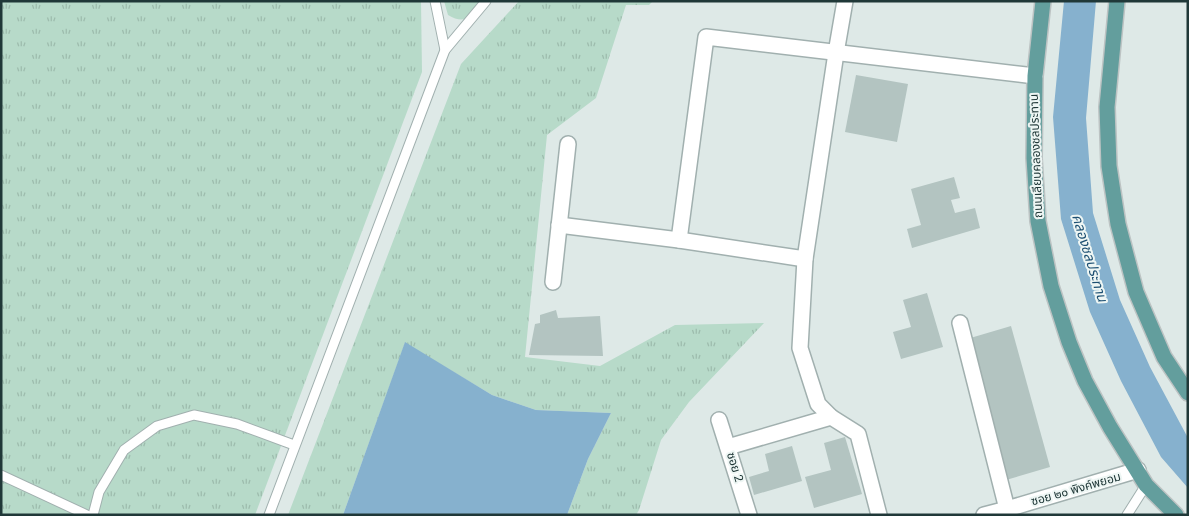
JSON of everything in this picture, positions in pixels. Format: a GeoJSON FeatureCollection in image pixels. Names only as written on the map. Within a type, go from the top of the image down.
{"type":"FeatureCollection","features":[{"type":"Feature","properties":{"kind":"main road","name":"ถนนเลียบคลองชลประทาน"},"geometry":{"type":"LineString","coordinates":[[1042,1],[1035,76],[1034,158],[1038,221],[1051,286],[1069,342],[1086,381],[1110,427],[1146,485],[1176,515]]}},
{"type":"Feature","properties":{"kind":"main road"},"geometry":{"type":"LineString","coordinates":[[1117,1],[1107,107],[1109,166],[1118,224],[1136,292],[1164,357],[1188,393]]}},
{"type":"Feature","properties":{"kind":"street"},"geometry":{"type":"LineString","coordinates":[[845,1],[805,259],[800,348],[818,404],[831,417],[858,434],[879,515]]}},
{"type":"Feature","properties":{"kind":"street"},"geometry":{"type":"LineString","coordinates":[[678,240],[706,37],[1035,76]]}},
{"type":"Feature","properties":{"kind":"street"},"geometry":{"type":"LineString","coordinates":[[553,282],[568,144]]}},
{"type":"Feature","properties":{"kind":"street"},"geometry":{"type":"LineString","coordinates":[[559,225],[805,259]]}},
{"type":"Feature","properties":{"kind":"street"},"geometry":{"type":"LineString","coordinates":[[960,323],[1007,509]]}},
{"type":"Feature","properties":{"kind":"street"},"geometry":{"type":"LineString","coordinates":[[728,446],[831,417]]}},
{"type":"Feature","properties":{"kind":"street","name":"ซอย 2"},"geometry":{"type":"LineString","coordinates":[[720,420],[749,515]]}},
{"type":"Feature","properties":{"kind":"street","name":"ซอย ๒๐ พิงค์พยอม"},"geometry":{"type":"LineString","coordinates":[[984,515],[1138,470]]}},
{"type":"Feature","properties":{"kind":"lane"},"geometry":{"type":"LineString","coordinates":[[435,1],[445,50]]}},
{"type":"Feature","properties":{"kind":"lane"},"geometry":{"type":"LineString","coordinates":[[269,515],[445,50],[486,1]]}},
{"type":"Feature","properties":{"kind":"lane"},"geometry":{"type":"LineString","coordinates":[[93,515],[99,492],[124,450],[157,426],[194,415],[237,424],[294,445]]}},
{"type":"Feature","properties":{"kind":"lane"},"geometry":{"type":"LineString","coordinates":[[1,475],[87,515]]}},
{"type":"Feature","properties":{"kind":"lane"},"geometry":{"type":"LineString","coordinates":[[1127,515],[1146,485]]}},
{"type":"Feature","properties":{"kind":"green space"},"geometry":{"type":"Polygon","coordinates":[[[1,1],[421,1],[422,72],[255,515],[1,515],[1,1]]]}},
{"type":"Feature","properties":{"kind":"green space"},"geometry":{"type":"Polygon","coordinates":[[[444,1],[485,1],[469,17],[460,19],[448,15],[444,1]]]}},
{"type":"Feature","properties":{"kind":"green space"},"geometry":{"type":"Polygon","coordinates":[[[519,1],[653,1],[649,5],[626,5],[596,98],[547,135],[525,357],[600,366],[675,325],[764,323],[689,402],[661,440],[636,515],[567,515],[588,459],[611,413],[536,410],[492,395],[405,343],[343,515],[288,515],[461,64],[519,1]]]}},
{"type":"Feature","properties":{"kind":"water","name":"คลองชลประทาน"},"geometry":{"type":"Polygon","coordinates":[[[1064,1],[1096,1],[1086,118],[1093,213],[1120,300],[1150,367],[1188,438],[1188,488],[1161,457],[1121,381],[1090,312],[1061,219],[1053,117],[1064,1]]]}},
{"type":"Feature","properties":{"kind":"water"},"geometry":{"type":"Polygon","coordinates":[[[405,342],[492,395],[536,410],[611,413],[588,459],[567,515],[343,515],[405,342]]]}},
{"type":"Feature","properties":{"kind":"building"},"geometry":{"type":"Polygon","coordinates":[[[856,75],[908,84],[897,142],[845,132],[856,75]]]}},
{"type":"Feature","properties":{"kind":"building"},"geometry":{"type":"Polygon","coordinates":[[[954,177],[960,198],[951,200],[955,213],[975,208],[980,228],[912,248],[907,229],[921,225],[911,189],[954,177]]]}},
{"type":"Feature","properties":{"kind":"building"},"geometry":{"type":"Polygon","coordinates":[[[927,293],[943,347],[901,359],[893,332],[911,327],[903,300],[927,293]]]}},
{"type":"Feature","properties":{"kind":"building"},"geometry":{"type":"Polygon","coordinates":[[[556,310],[558,318],[600,316],[603,356],[529,355],[535,324],[540,323],[540,315],[556,310]]]}},
{"type":"Feature","properties":{"kind":"building"},"geometry":{"type":"Polygon","coordinates":[[[1011,326],[1050,467],[1006,480],[967,339],[1011,326]]]}},
{"type":"Feature","properties":{"kind":"building"},"geometry":{"type":"Polygon","coordinates":[[[845,437],[862,494],[814,508],[805,477],[831,470],[824,443],[845,437]]]}},
{"type":"Feature","properties":{"kind":"building"},"geometry":{"type":"Polygon","coordinates":[[[792,446],[802,481],[754,495],[749,477],[769,471],[765,454],[792,446]]]}}]}
